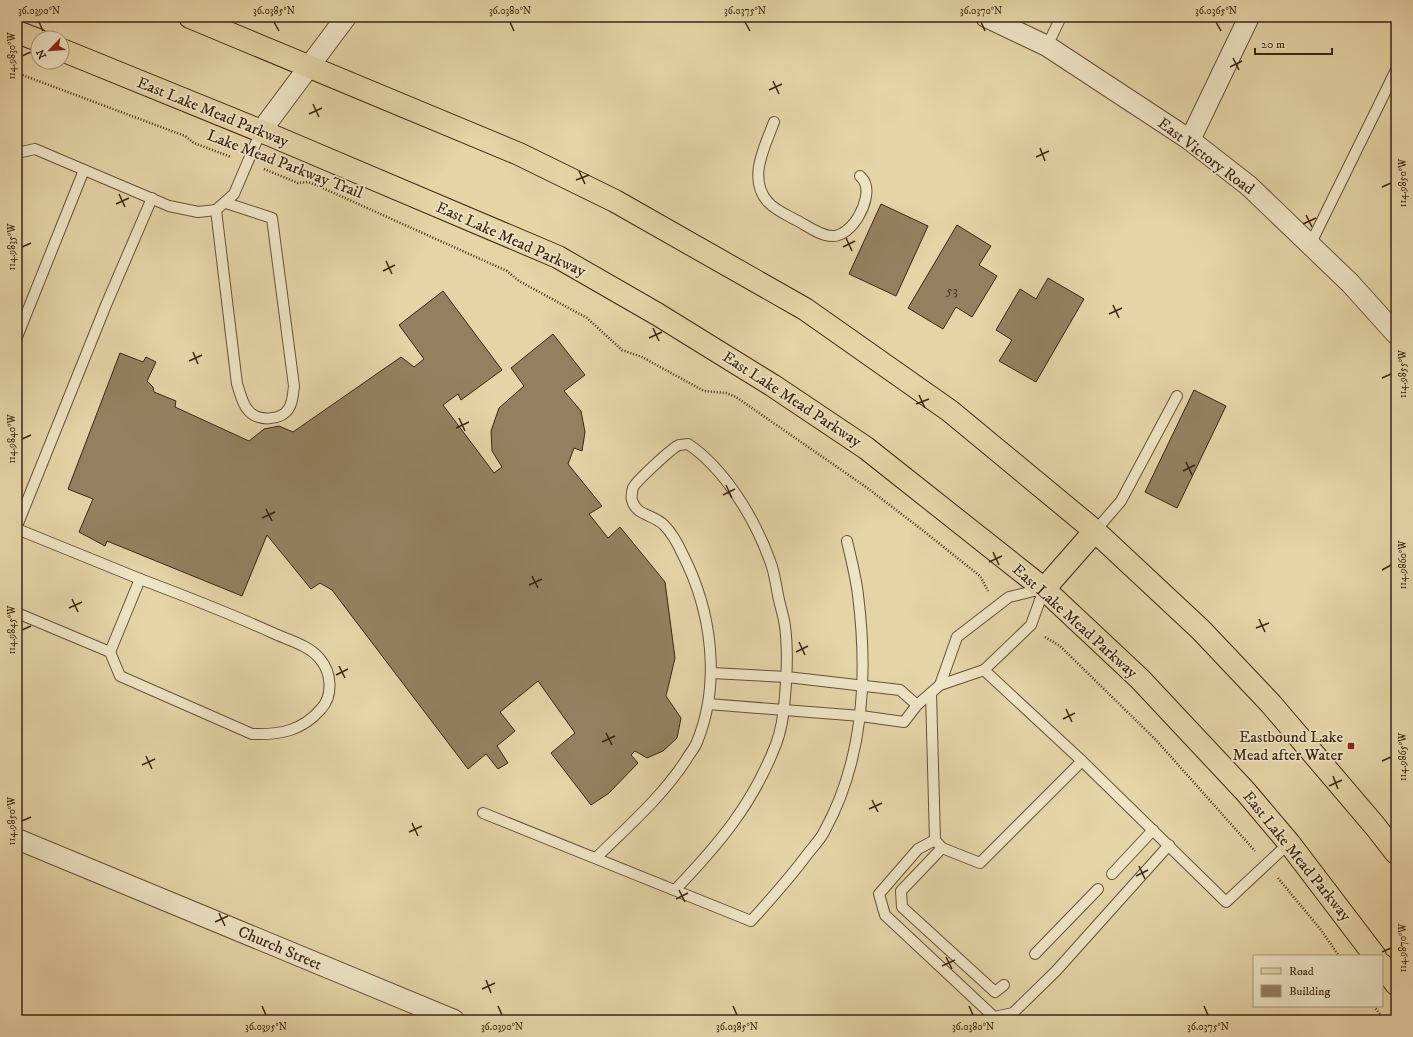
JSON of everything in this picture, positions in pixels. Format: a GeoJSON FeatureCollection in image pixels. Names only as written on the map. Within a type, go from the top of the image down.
{"type":"FeatureCollection","features":[{"type":"Feature","properties":{"kind":"main road"},"geometry":{"type":"LineString","coordinates":[[190,17],[519,154],[615,201],[805,309],[950,411],[1095,531],[1201,630],[1271,704],[1375,826],[1396,853]]}},
{"type":"Feature","properties":{"kind":"main road"},"geometry":{"type":"LineString","coordinates":[[17,32],[30,37]]}},
{"type":"Feature","properties":{"kind":"main road","name":"East Lake Mead Parkway"},"geometry":{"type":"LineString","coordinates":[[70,53],[261,131],[558,257],[637,302],[772,384],[866,448],[1044,589],[1140,680],[1245,791],[1289,843],[1375,955]]}},
{"type":"Feature","properties":{"kind":"main road"},"geometry":{"type":"LineString","coordinates":[[1044,589],[1095,531]]}},
{"type":"Feature","properties":{"kind":"main road"},"geometry":{"type":"LineString","coordinates":[[1383,966],[1396,984]]}},
{"type":"Feature","properties":{"kind":"street"},"geometry":{"type":"LineString","coordinates":[[261,131],[346,17]]}},
{"type":"Feature","properties":{"kind":"street","name":"East Victory Road"},"geometry":{"type":"LineString","coordinates":[[986,17],[1047,46],[1190,140],[1249,186],[1350,283],[1396,334]]}},
{"type":"Feature","properties":{"kind":"street"},"geometry":{"type":"LineString","coordinates":[[1190,140],[1249,17]]}},
{"type":"Feature","properties":{"kind":"street","name":"Church Street"},"geometry":{"type":"LineString","coordinates":[[17,839],[454,1020]]}},
{"type":"Feature","properties":{"kind":"lane"},"geometry":{"type":"LineString","coordinates":[[1047,46],[1060,17]]}},
{"type":"Feature","properties":{"kind":"lane"},"geometry":{"type":"LineString","coordinates":[[1310,245],[1396,70]]}},
{"type":"Feature","properties":{"kind":"lane"},"geometry":{"type":"LineString","coordinates":[[774,122],[758,164],[760,182],[764,196],[775,208],[821,233],[831,237],[840,235],[852,226],[864,205],[867,189],[865,182],[860,176]]}},
{"type":"Feature","properties":{"kind":"lane"},"geometry":{"type":"LineString","coordinates":[[17,153],[35,149],[152,198],[187,210],[198,212],[216,210],[226,203],[234,194],[261,131]]}},
{"type":"Feature","properties":{"kind":"lane"},"geometry":{"type":"LineString","coordinates":[[17,337],[21,315],[84,170]]}},
{"type":"Feature","properties":{"kind":"lane"},"geometry":{"type":"LineString","coordinates":[[17,526],[106,305],[152,198]]}},
{"type":"Feature","properties":{"kind":"lane"},"geometry":{"type":"LineString","coordinates":[[216,210],[237,384],[248,411],[260,418],[272,418],[282,415],[289,409],[294,386],[272,218],[226,203]]}},
{"type":"Feature","properties":{"kind":"lane"},"geometry":{"type":"LineString","coordinates":[[1095,531],[1121,501],[1177,396]]}},
{"type":"Feature","properties":{"kind":"lane"},"geometry":{"type":"LineString","coordinates":[[596,858],[676,775],[697,743],[708,704],[712,672],[704,610],[687,563],[673,535],[655,517],[644,514],[636,509],[632,500],[633,488],[647,473],[671,450],[688,444],[700,452],[728,482],[750,518],[770,562],[785,626],[787,677],[784,710],[777,742],[748,803],[717,846],[675,890]]}},
{"type":"Feature","properties":{"kind":"lane"},"geometry":{"type":"LineString","coordinates":[[17,529],[238,617],[309,649],[321,659],[329,674],[330,690],[324,705],[304,725],[289,731],[270,734],[252,734],[120,676],[110,652],[17,613]]}},
{"type":"Feature","properties":{"kind":"lane"},"geometry":{"type":"LineString","coordinates":[[483,813],[751,921],[772,898],[824,833],[844,790],[856,747],[860,716],[863,653],[858,593],[847,541]]}},
{"type":"Feature","properties":{"kind":"lane"},"geometry":{"type":"LineString","coordinates":[[110,652],[140,579]]}},
{"type":"Feature","properties":{"kind":"lane"},"geometry":{"type":"LineString","coordinates":[[940,685],[957,637],[1009,597],[1044,589]]}},
{"type":"Feature","properties":{"kind":"lane"},"geometry":{"type":"LineString","coordinates":[[708,704],[860,716],[904,722],[917,705],[940,685],[984,670],[1031,624],[1044,589]]}},
{"type":"Feature","properties":{"kind":"lane"},"geometry":{"type":"LineString","coordinates":[[984,670],[1082,761],[1226,902],[1289,843]]}},
{"type":"Feature","properties":{"kind":"lane"},"geometry":{"type":"LineString","coordinates":[[712,672],[787,677],[900,690],[917,705]]}},
{"type":"Feature","properties":{"kind":"lane"},"geometry":{"type":"LineString","coordinates":[[931,693],[935,840],[942,848],[980,862],[1082,761]]}},
{"type":"Feature","properties":{"kind":"lane"},"geometry":{"type":"LineString","coordinates":[[1112,874],[1153,830]]}},
{"type":"Feature","properties":{"kind":"lane"},"geometry":{"type":"LineString","coordinates":[[935,840],[918,849],[879,894],[885,915],[994,1017],[1013,1013],[1056,971],[1169,845]]}},
{"type":"Feature","properties":{"kind":"lane"},"geometry":{"type":"LineString","coordinates":[[942,848],[901,891],[902,907],[995,992],[1004,985]]}},
{"type":"Feature","properties":{"kind":"lane"},"geometry":{"type":"LineString","coordinates":[[1035,954],[1098,889]]}},
{"type":"Feature","properties":{"kind":"path","name":"Lake Mead Parkway Trail"},"geometry":{"type":"LineString","coordinates":[[17,73],[186,136],[194,143],[247,163],[298,182],[308,182],[316,185],[507,271],[519,281],[587,318],[622,350],[642,357],[704,391],[726,393],[736,397],[866,487],[921,529],[980,576],[987,590],[1002,602]]}},
{"type":"Feature","properties":{"kind":"path"},"geometry":{"type":"LineString","coordinates":[[1031,624],[1060,646],[1156,740],[1266,864],[1321,930],[1338,955]]}},
{"type":"Feature","properties":{"kind":"path"},"geometry":{"type":"LineString","coordinates":[[1375,1007],[1384,1020]]}},
{"type":"Feature","properties":{"kind":"building"},"geometry":{"type":"Polygon","coordinates":[[[881,204],[928,226],[896,296],[849,274],[881,204]]]}},
{"type":"Feature","properties":{"kind":"building"},"geometry":{"type":"Polygon","coordinates":[[[957,225],[991,246],[979,265],[997,276],[972,317],[956,307],[943,329],[908,308],[957,225]]]}},
{"type":"Feature","properties":{"kind":"building"},"geometry":{"type":"Polygon","coordinates":[[[1048,278],[1084,299],[1036,382],[999,361],[1012,340],[996,330],[1020,289],[1036,299],[1048,278]]]}},
{"type":"Feature","properties":{"kind":"building"},"geometry":{"type":"Polygon","coordinates":[[[443,291],[502,370],[461,400],[458,394],[443,405],[494,473],[502,467],[492,451],[491,431],[499,408],[524,386],[511,368],[553,334],[585,375],[564,391],[581,411],[585,432],[582,451],[574,448],[568,464],[602,506],[589,514],[608,538],[620,527],[665,582],[675,658],[666,696],[681,718],[677,738],[663,751],[647,758],[635,751],[631,755],[638,763],[609,793],[591,805],[551,753],[575,733],[538,681],[500,712],[515,731],[497,746],[508,763],[498,769],[486,754],[468,769],[332,590],[320,583],[311,589],[267,535],[242,596],[107,541],[105,546],[79,532],[93,499],[68,489],[120,353],[143,362],[146,357],[156,362],[147,381],[153,387],[154,392],[176,401],[175,407],[249,441],[264,429],[279,426],[293,432],[401,357],[414,367],[424,359],[399,325],[443,291]]]}},
{"type":"Feature","properties":{"kind":"building"},"geometry":{"type":"Polygon","coordinates":[[[1194,390],[1226,406],[1177,508],[1145,492],[1194,390]]]}},
{"type":"Feature","properties":{"kind":"place","name":"Eastbound Lake Mead after Water"},"geometry":{"type":"Point","coordinates":[1351,746]}}]}
